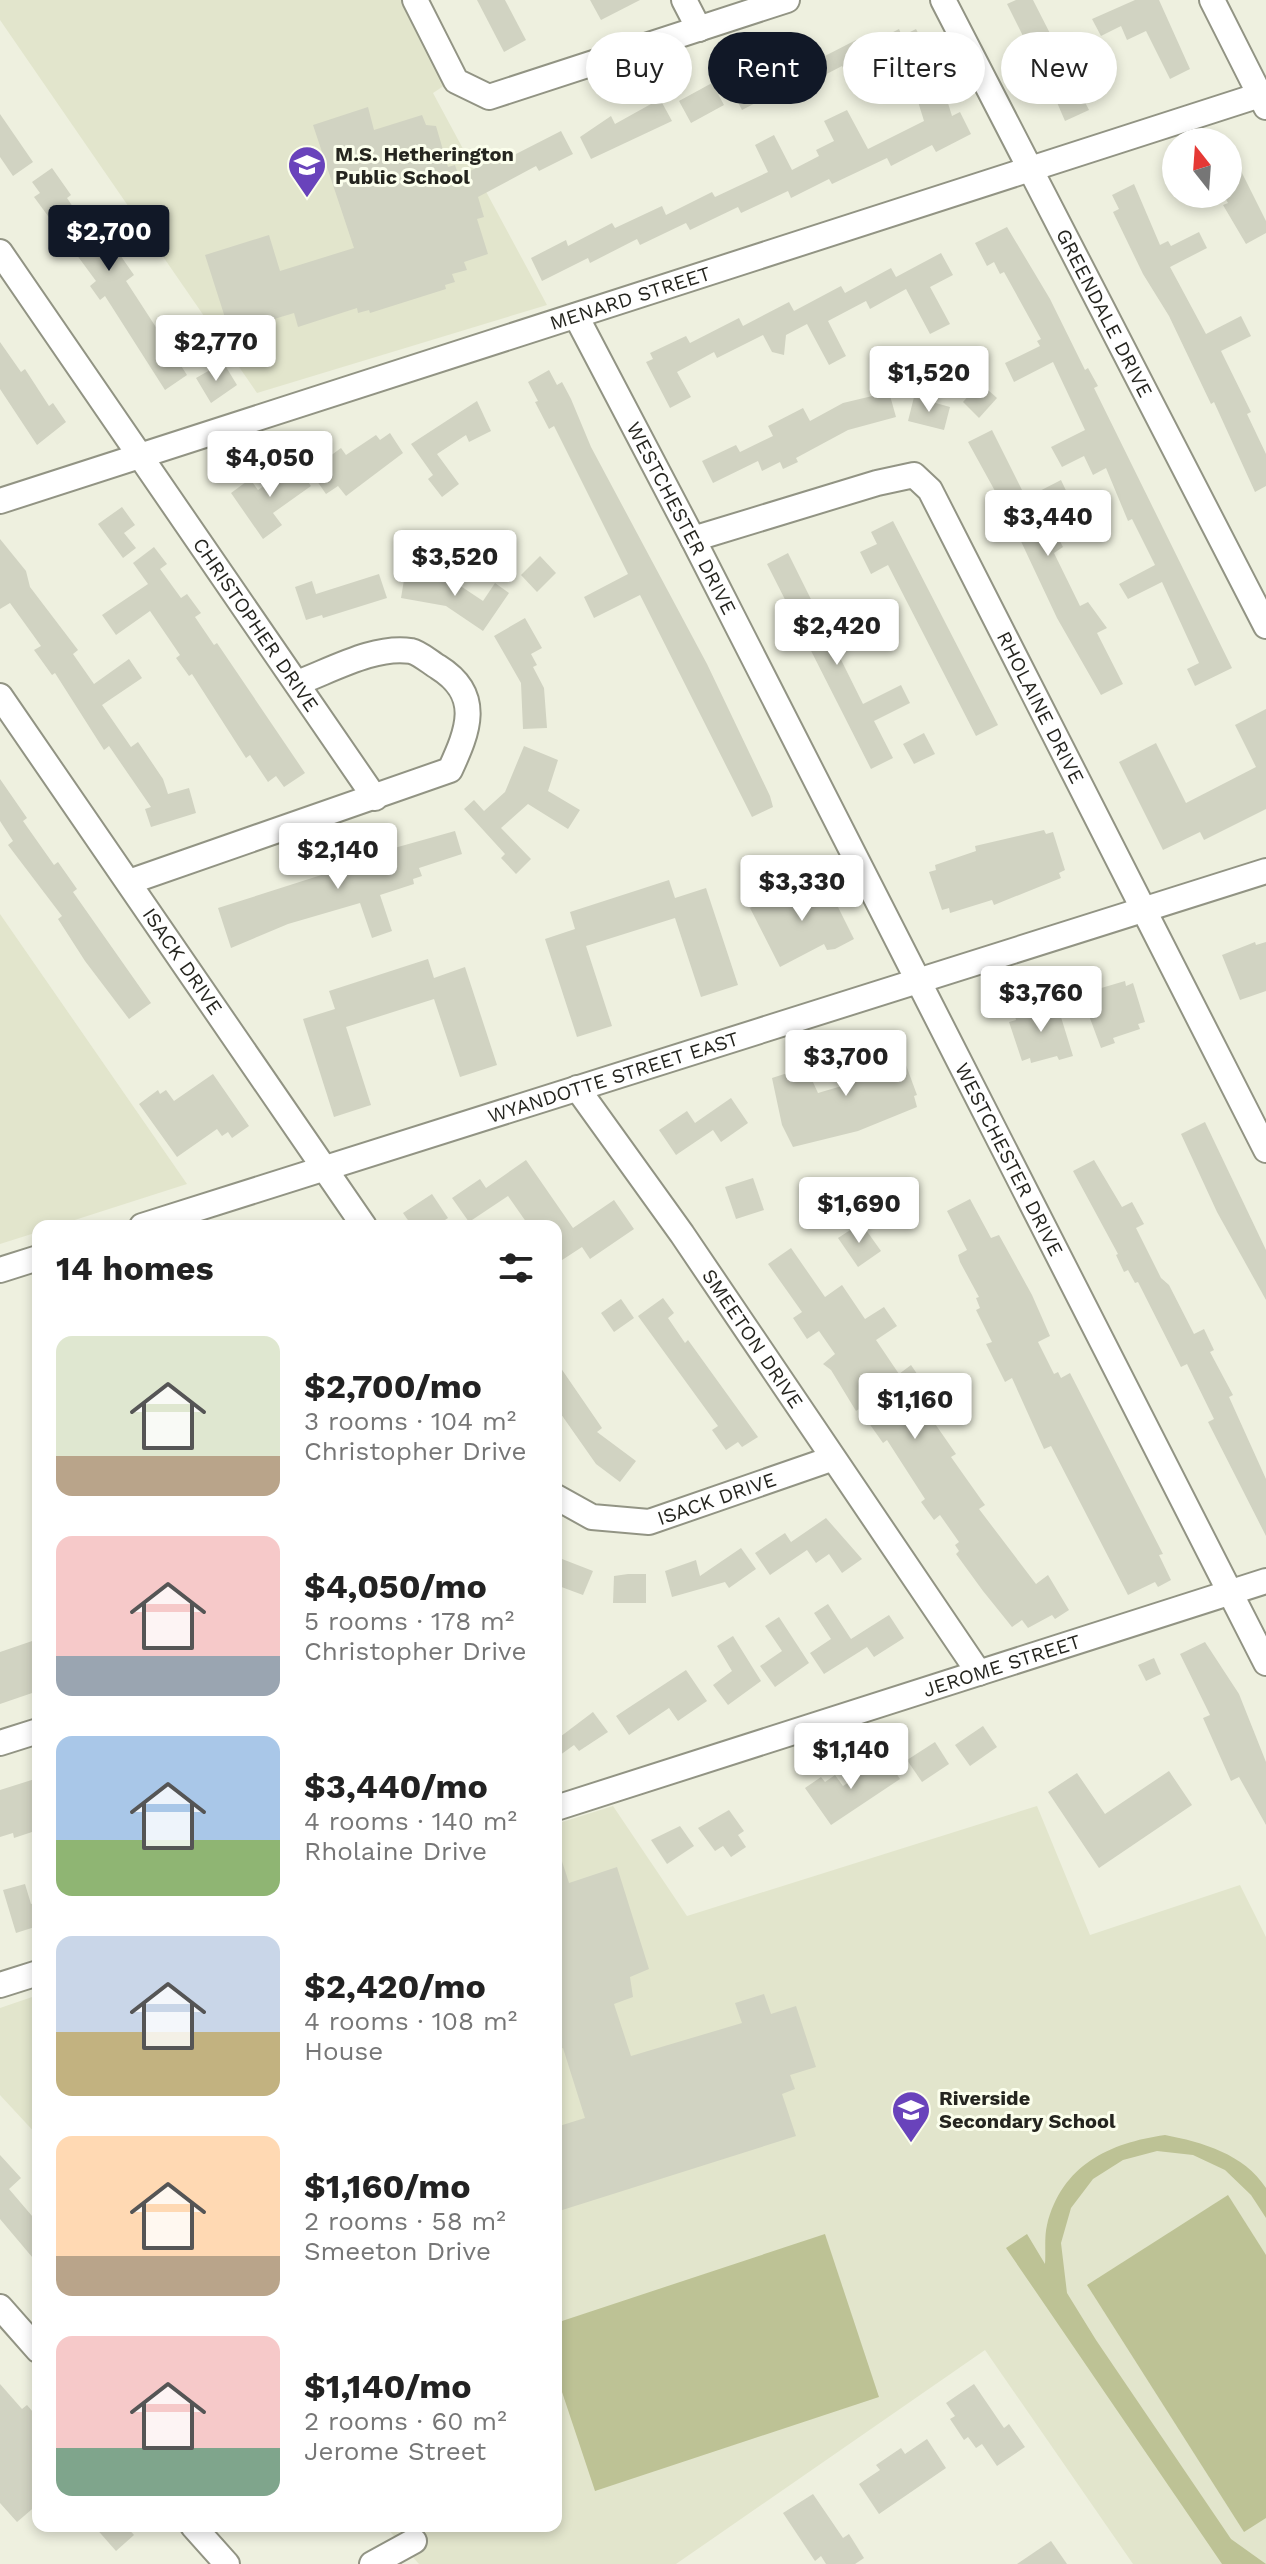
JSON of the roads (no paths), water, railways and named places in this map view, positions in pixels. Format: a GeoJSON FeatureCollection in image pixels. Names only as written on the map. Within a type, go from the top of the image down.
{"type":"FeatureCollection","features":[{"type":"Feature","properties":{"kind":"street"},"geometry":{"type":"LineString","coordinates":[[415,0],[456,81],[489,97],[787,0]]}},
{"type":"Feature","properties":{"kind":"street"},"geometry":{"type":"LineString","coordinates":[[684,0],[699,29]]}},
{"type":"Feature","properties":{"kind":"street","name":"GREENDALE DRIVE"},"geometry":{"type":"LineString","coordinates":[[943,0],[1266,626]]}},
{"type":"Feature","properties":{"kind":"street"},"geometry":{"type":"LineString","coordinates":[[1212,0],[1263,101]]}},
{"type":"Feature","properties":{"kind":"street","name":"MENARD STREET"},"geometry":{"type":"LineString","coordinates":[[0,501],[1030,171],[1263,101]]}},
{"type":"Feature","properties":{"kind":"street","name":"CHRISTOPHER DRIVE"},"geometry":{"type":"LineString","coordinates":[[0,252],[375,798]]}},
{"type":"Feature","properties":{"kind":"street","name":"WESTCHESTER DRIVE"},"geometry":{"type":"LineString","coordinates":[[576,316],[920,982],[988,1123],[1266,1663]]}},
{"type":"Feature","properties":{"kind":"street","name":"RHOLAINE DRIVE"},"geometry":{"type":"LineString","coordinates":[[693,539],[877,483],[914,475],[930,490],[1266,1150]]}},
{"type":"Feature","properties":{"kind":"street"},"geometry":{"type":"LineString","coordinates":[[129,882],[450,770],[469,729],[468,706],[454,677],[413,651],[375,654],[297,683]]}},
{"type":"Feature","properties":{"kind":"street","name":"ISACK DRIVE"},"geometry":{"type":"LineString","coordinates":[[0,696],[235,1031],[360,1220]]}},
{"type":"Feature","properties":{"kind":"street","name":"WYANDOTTE STREET EAST"},"geometry":{"type":"LineString","coordinates":[[161,1220],[1266,871]]}},
{"type":"Feature","properties":{"kind":"street","name":"SMEETON DRIVE"},"geometry":{"type":"LineString","coordinates":[[577,1088],[682,1234],[831,1459],[979,1673]]}},
{"type":"Feature","properties":{"kind":"street"},"geometry":{"type":"LineString","coordinates":[[0,1270],[32,1260]]}},
{"type":"Feature","properties":{"kind":"street","name":"ISACK DRIVE"},"geometry":{"type":"LineString","coordinates":[[562,1504],[592,1517],[649,1522],[831,1459]]}},
{"type":"Feature","properties":{"kind":"street","name":"JEROME STREET"},"geometry":{"type":"LineString","coordinates":[[562,1806],[1266,1581]]}},
{"type":"Feature","properties":{"kind":"street"},"geometry":{"type":"LineString","coordinates":[[0,1743],[32,1733]]}},
{"type":"Feature","properties":{"kind":"street"},"geometry":{"type":"LineString","coordinates":[[0,1985],[32,1975]]}},
{"type":"Feature","properties":{"kind":"street"},"geometry":{"type":"LineString","coordinates":[[0,2307],[32,2343]]}},
{"type":"Feature","properties":{"kind":"street"},"geometry":{"type":"LineString","coordinates":[[198,2532],[227,2564]]}},
{"type":"Feature","properties":{"kind":"street"},"geometry":{"type":"LineString","coordinates":[[372,2564],[414,2541]]}},
{"type":"Feature","properties":{"kind":"place","name":"M.S. Hetherington Public School"},"geometry":{"type":"Point","coordinates":[307,199]}},
{"type":"Feature","properties":{"kind":"place","name":"Riverside Secondary School"},"geometry":{"type":"Point","coordinates":[911,2144]}}]}
